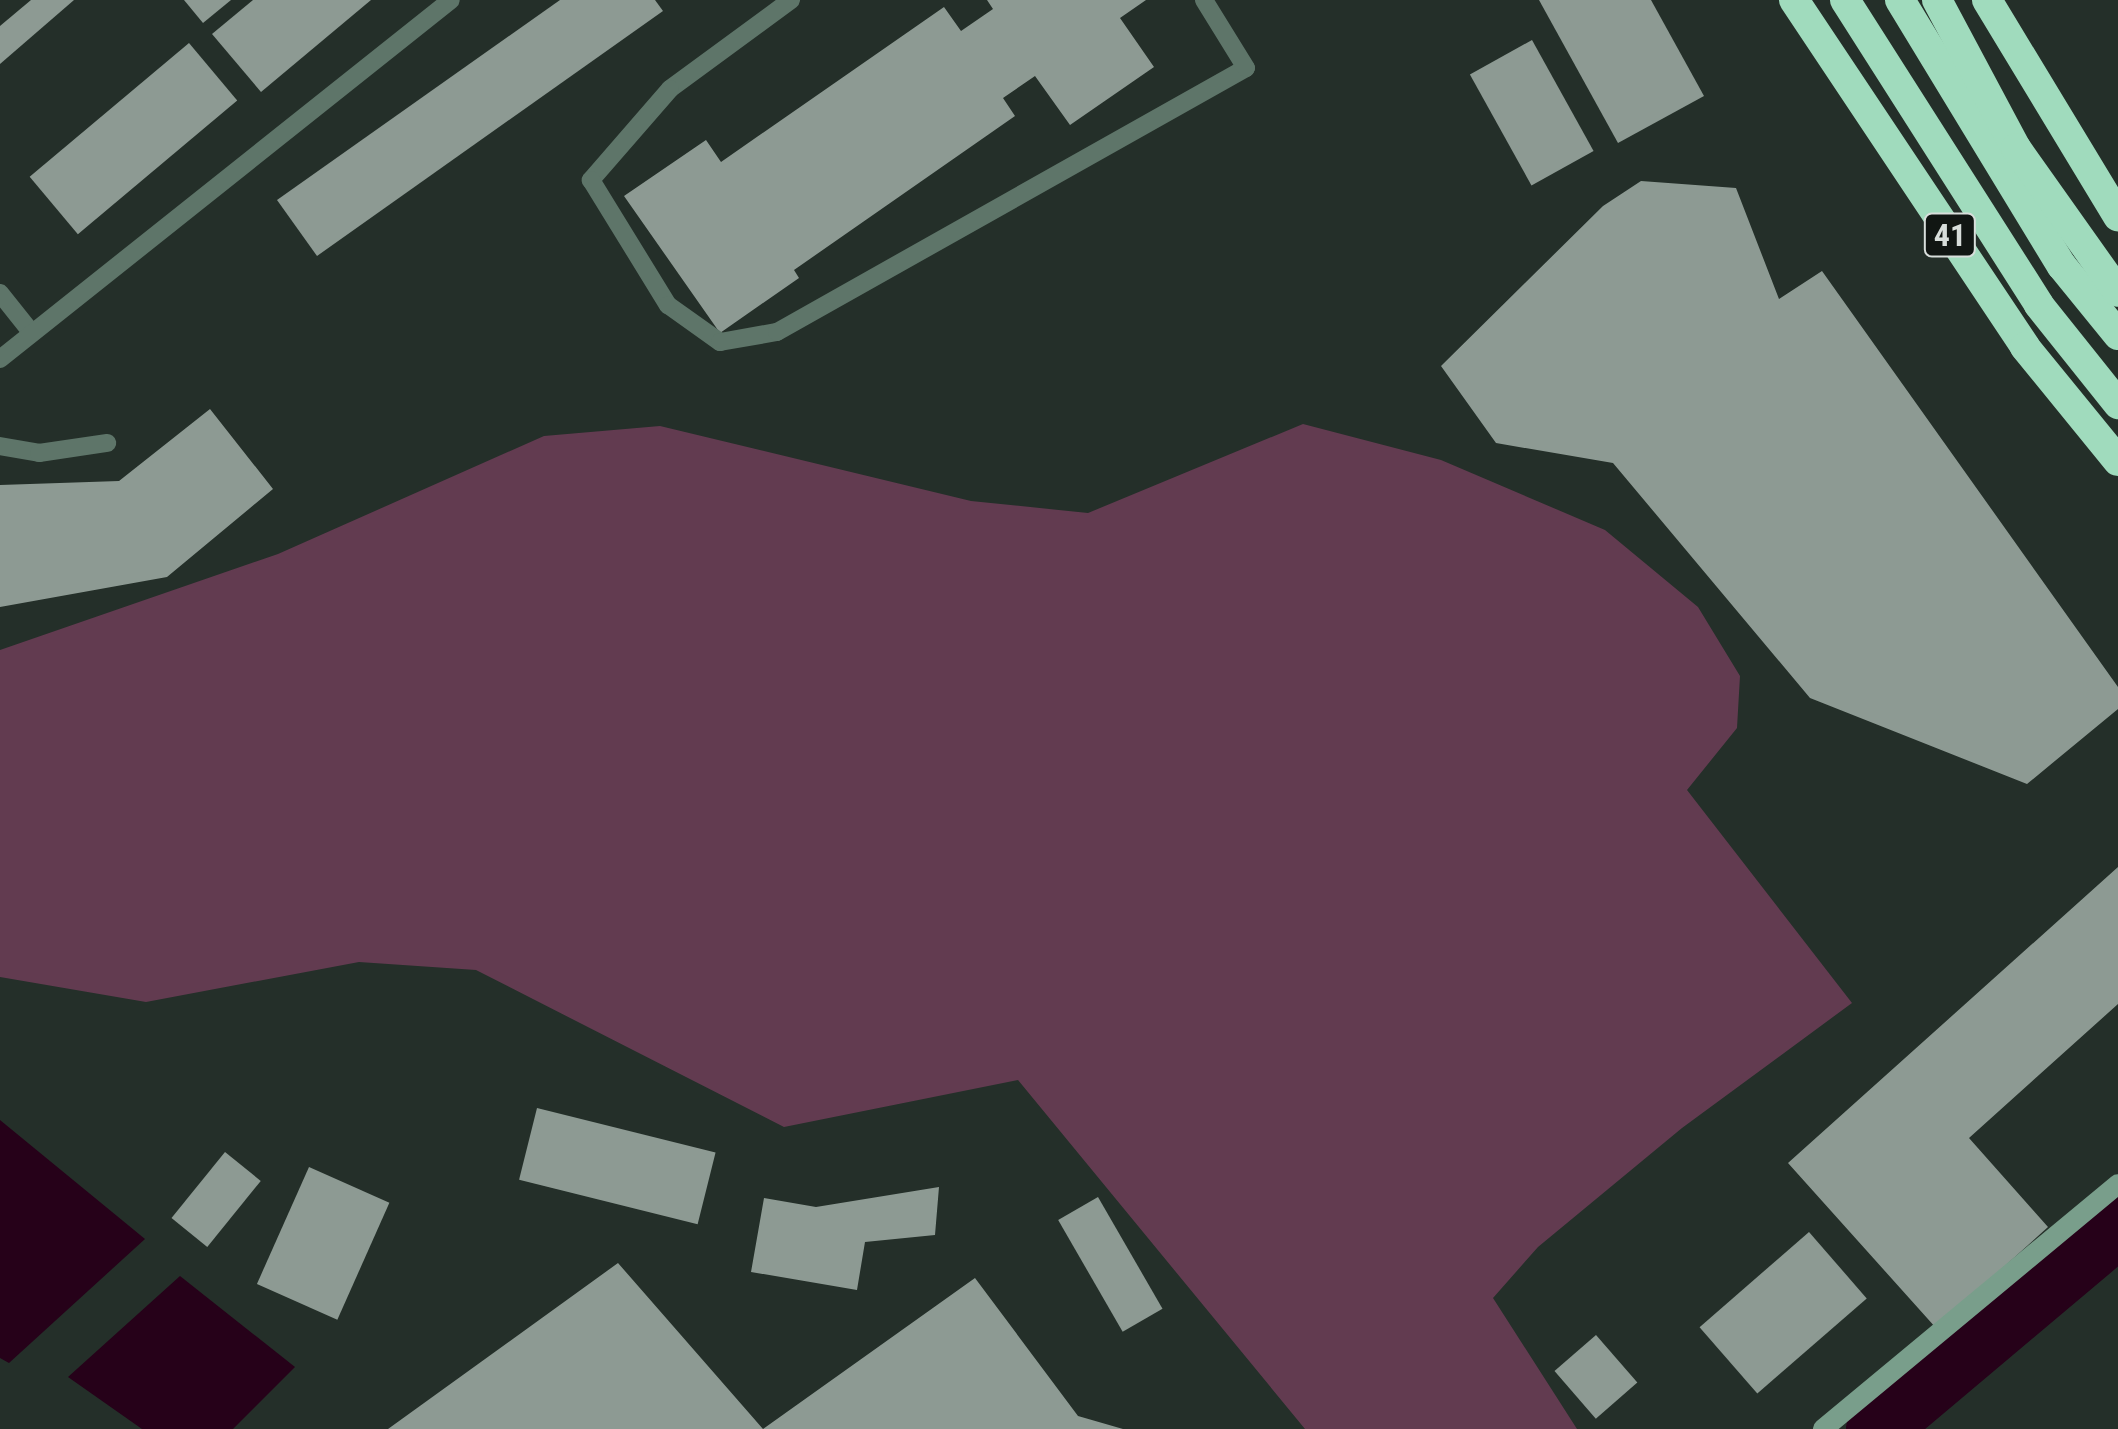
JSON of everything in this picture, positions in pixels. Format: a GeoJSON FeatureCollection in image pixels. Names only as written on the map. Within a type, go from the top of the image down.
{"type":"FeatureCollection","features":[{"type":"Feature","properties":{"kind":"highway","name":"41"},"geometry":{"type":"LineString","coordinates":[[1794,0],[2025,347],[2118,461]]}},
{"type":"Feature","properties":{"kind":"highway"},"geometry":{"type":"LineString","coordinates":[[1845,0],[2039,305],[2118,404]]}},
{"type":"Feature","properties":{"kind":"highway"},"geometry":{"type":"LineString","coordinates":[[1900,0],[2062,266],[2118,335]]}},
{"type":"Feature","properties":{"kind":"highway"},"geometry":{"type":"LineString","coordinates":[[1937,0],[2016,148],[2118,292]]}},
{"type":"Feature","properties":{"kind":"highway"},"geometry":{"type":"LineString","coordinates":[[1987,0],[2118,216]]}},
{"type":"Feature","properties":{"kind":"street"},"geometry":{"type":"LineString","coordinates":[[1823,1429],[2118,1184]]}},
{"type":"Feature","properties":{"kind":"lane"},"geometry":{"type":"LineString","coordinates":[[0,359],[451,0]]}},
{"type":"Feature","properties":{"kind":"lane"},"geometry":{"type":"LineString","coordinates":[[792,0],[670,89],[590,180],[668,305],[720,342],[777,332],[1246,68],[1204,0]]}},
{"type":"Feature","properties":{"kind":"lane"},"geometry":{"type":"LineString","coordinates":[[0,293],[31,332]]}},
{"type":"Feature","properties":{"kind":"lane"},"geometry":{"type":"LineString","coordinates":[[0,446],[38,453],[107,444]]}},
{"type":"Feature","properties":{"kind":"shaded area"},"geometry":{"type":"Polygon","coordinates":[[[1303,424],[1441,460],[1605,530],[1698,607],[1740,676],[1737,728],[1687,790],[1852,1003],[1682,1128],[1538,1247],[1493,1298],[1577,1429],[1305,1429],[1018,1080],[784,1127],[476,970],[359,962],[146,1002],[0,977],[0,650],[278,554],[544,436],[660,426],[971,501],[1088,513],[1303,424]]]}},
{"type":"Feature","properties":{"kind":"shaded area"},"geometry":{"type":"Polygon","coordinates":[[[0,1120],[145,1239],[9,1363],[0,1358],[0,1120]]]}},
{"type":"Feature","properties":{"kind":"shaded area"},"geometry":{"type":"Polygon","coordinates":[[[180,1276],[295,1367],[233,1429],[142,1429],[68,1377],[180,1276]]]}},
{"type":"Feature","properties":{"kind":"building"},"geometry":{"type":"Polygon","coordinates":[[[31,0],[74,0],[0,64],[0,26],[31,0]]]}},
{"type":"Feature","properties":{"kind":"building"},"geometry":{"type":"Polygon","coordinates":[[[184,0],[231,0],[203,23],[184,0]]]}},
{"type":"Feature","properties":{"kind":"building"},"geometry":{"type":"Polygon","coordinates":[[[253,0],[371,0],[261,92],[212,34],[253,0]]]}},
{"type":"Feature","properties":{"kind":"building"},"geometry":{"type":"Polygon","coordinates":[[[560,0],[655,0],[663,11],[317,256],[277,200],[560,0]]]}},
{"type":"Feature","properties":{"kind":"building"},"geometry":{"type":"Polygon","coordinates":[[[987,0],[1146,0],[1120,18],[1154,67],[1070,125],[1035,76],[1003,98],[1015,116],[794,270],[799,278],[720,333],[624,196],[706,140],[721,162],[944,7],[961,31],[993,9],[987,0]]]}},
{"type":"Feature","properties":{"kind":"building"},"geometry":{"type":"Polygon","coordinates":[[[1539,0],[1651,0],[1704,96],[1618,143],[1539,0]]]}},
{"type":"Feature","properties":{"kind":"building"},"geometry":{"type":"Polygon","coordinates":[[[1532,40],[1594,151],[1531,185],[1470,74],[1532,40]]]}},
{"type":"Feature","properties":{"kind":"building"},"geometry":{"type":"Polygon","coordinates":[[[189,43],[237,100],[78,234],[30,177],[189,43]]]}},
{"type":"Feature","properties":{"kind":"building"},"geometry":{"type":"Polygon","coordinates":[[[1641,181],[1736,188],[1779,299],[1822,271],[2118,687],[2118,709],[2027,784],[1810,698],[1613,463],[1496,443],[1441,366],[1603,206],[1641,181]]]}},
{"type":"Feature","properties":{"kind":"building"},"geometry":{"type":"Polygon","coordinates":[[[210,409],[273,489],[167,577],[0,607],[0,485],[119,481],[210,409]]]}},
{"type":"Feature","properties":{"kind":"building"},"geometry":{"type":"Polygon","coordinates":[[[2118,867],[2118,1004],[1969,1138],[2048,1227],[1936,1328],[1788,1163],[2118,867]]]}},
{"type":"Feature","properties":{"kind":"building"},"geometry":{"type":"Polygon","coordinates":[[[537,1108],[716,1153],[698,1224],[519,1180],[537,1108]]]}},
{"type":"Feature","properties":{"kind":"building"},"geometry":{"type":"Polygon","coordinates":[[[225,1152],[261,1181],[207,1247],[172,1218],[225,1152]]]}},
{"type":"Feature","properties":{"kind":"building"},"geometry":{"type":"Polygon","coordinates":[[[309,1167],[389,1203],[337,1320],[257,1284],[309,1167]]]}},
{"type":"Feature","properties":{"kind":"building"},"geometry":{"type":"Polygon","coordinates":[[[939,1187],[935,1235],[865,1242],[857,1290],[751,1272],[764,1198],[816,1207],[939,1187]]]}},
{"type":"Feature","properties":{"kind":"building"},"geometry":{"type":"Polygon","coordinates":[[[1098,1197],[1162,1309],[1123,1332],[1058,1220],[1098,1197]]]}},
{"type":"Feature","properties":{"kind":"building"},"geometry":{"type":"Polygon","coordinates":[[[1809,1232],[1867,1298],[1757,1394],[1700,1327],[1809,1232]]]}},
{"type":"Feature","properties":{"kind":"building"},"geometry":{"type":"Polygon","coordinates":[[[618,1263],[763,1429],[388,1429],[618,1263]]]}},
{"type":"Feature","properties":{"kind":"building"},"geometry":{"type":"Polygon","coordinates":[[[975,1278],[1078,1416],[1123,1429],[763,1429],[975,1278]]]}},
{"type":"Feature","properties":{"kind":"building"},"geometry":{"type":"Polygon","coordinates":[[[1596,1335],[1637,1383],[1596,1419],[1554,1371],[1596,1335]]]}},
{"type":"Feature","properties":{"kind":"waterway"},"geometry":{"type":"LineString","coordinates":[[1877,1429],[2118,1226]]}}]}
